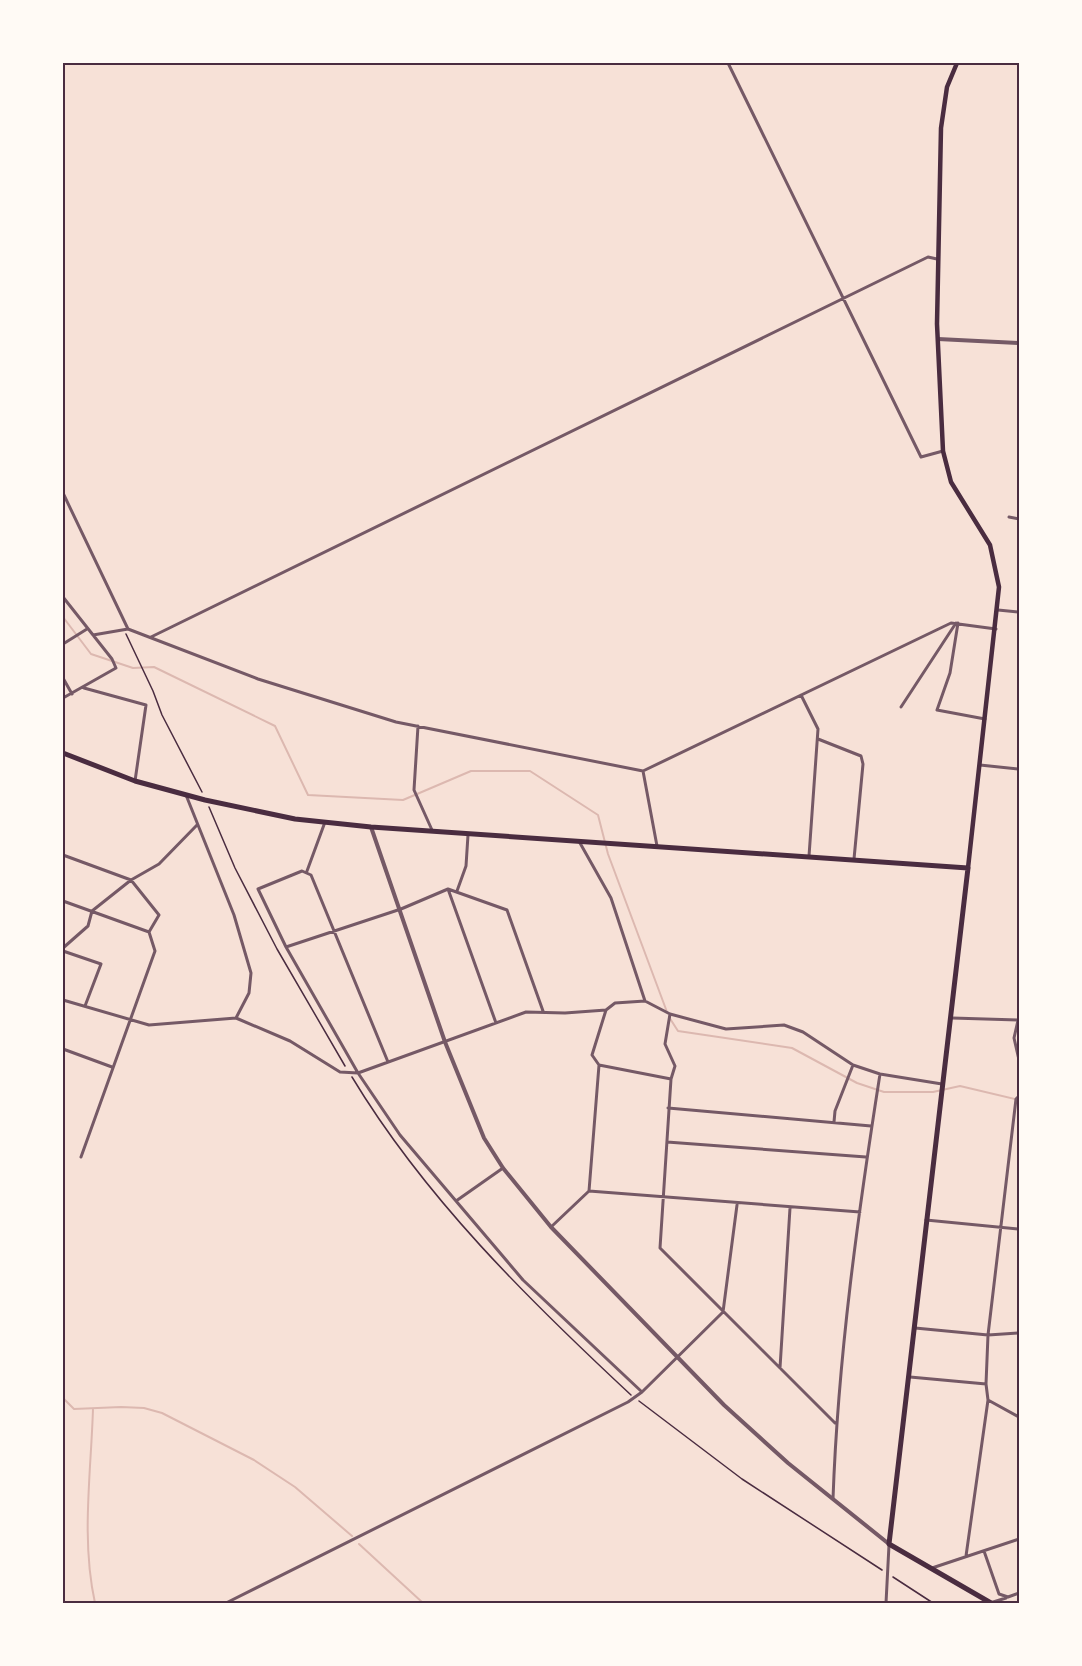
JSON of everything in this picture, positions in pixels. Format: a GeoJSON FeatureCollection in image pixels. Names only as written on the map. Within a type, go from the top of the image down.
{"type":"FeatureCollection","features":[{"type":"Feature","properties":{"kind":"main road"},"geometry":{"type":"LineString","coordinates":[[957,63],[947,87],[941,128],[938,339],[943,451],[951,482],[990,545],[999,587],[998,610],[890,1544],[991,1603]]}},
{"type":"Feature","properties":{"kind":"main road"},"geometry":{"type":"LineString","coordinates":[[63,753],[135,781],[185,794],[265,813],[371,827],[968,868]]}},
{"type":"Feature","properties":{"kind":"street"},"geometry":{"type":"LineString","coordinates":[[728,63],[921,457],[943,451]]}},
{"type":"Feature","properties":{"kind":"street"},"geometry":{"type":"LineString","coordinates":[[151,638],[928,257],[938,259]]}},
{"type":"Feature","properties":{"kind":"street"},"geometry":{"type":"LineString","coordinates":[[938,339],[1019,343]]}},
{"type":"Feature","properties":{"kind":"street"},"geometry":{"type":"LineString","coordinates":[[63,493],[128,629]]}},
{"type":"Feature","properties":{"kind":"street"},"geometry":{"type":"LineString","coordinates":[[1009,517],[1019,519]]}},
{"type":"Feature","properties":{"kind":"street"},"geometry":{"type":"LineString","coordinates":[[63,597],[116,666],[84,688],[63,698]]}},
{"type":"Feature","properties":{"kind":"street"},"geometry":{"type":"LineString","coordinates":[[998,610],[1019,612]]}},
{"type":"Feature","properties":{"kind":"street"},"geometry":{"type":"LineString","coordinates":[[93,635],[128,629],[258,679],[418,726],[643,771],[957,623],[996,629]]}},
{"type":"Feature","properties":{"kind":"street"},"geometry":{"type":"LineString","coordinates":[[901,707],[957,623]]}},
{"type":"Feature","properties":{"kind":"street"},"geometry":{"type":"LineString","coordinates":[[957,623],[950,674],[937,710],[985,719]]}},
{"type":"Feature","properties":{"kind":"street"},"geometry":{"type":"LineString","coordinates":[[63,644],[87,628]]}},
{"type":"Feature","properties":{"kind":"street"},"geometry":{"type":"LineString","coordinates":[[63,678],[72,694]]}},
{"type":"Feature","properties":{"kind":"street"},"geometry":{"type":"LineString","coordinates":[[84,688],[146,705],[135,781]]}},
{"type":"Feature","properties":{"kind":"street"},"geometry":{"type":"LineString","coordinates":[[801,695],[818,729],[809,856]]}},
{"type":"Feature","properties":{"kind":"street"},"geometry":{"type":"LineString","coordinates":[[418,726],[414,790],[432,830]]}},
{"type":"Feature","properties":{"kind":"street"},"geometry":{"type":"LineString","coordinates":[[818,739],[861,756],[863,764],[854,859]]}},
{"type":"Feature","properties":{"kind":"street"},"geometry":{"type":"LineString","coordinates":[[980,765],[1019,769]]}},
{"type":"Feature","properties":{"kind":"street"},"geometry":{"type":"LineString","coordinates":[[643,771],[657,846]]}},
{"type":"Feature","properties":{"kind":"street"},"geometry":{"type":"LineString","coordinates":[[185,794],[234,915],[251,973],[249,993],[236,1018]]}},
{"type":"Feature","properties":{"kind":"street"},"geometry":{"type":"LineString","coordinates":[[307,871],[325,821]]}},
{"type":"Feature","properties":{"kind":"street"},"geometry":{"type":"LineString","coordinates":[[85,1007],[101,963],[63,950],[88,926],[92,911],[131,880],[159,864],[197,825]]}},
{"type":"Feature","properties":{"kind":"street"},"geometry":{"type":"LineString","coordinates":[[371,827],[446,1042],[484,1138],[504,1168],[551,1227],[724,1405],[833,1499],[890,1544],[886,1603]]}},
{"type":"Feature","properties":{"kind":"street"},"geometry":{"type":"LineString","coordinates":[[457,891],[466,866],[468,833]]}},
{"type":"Feature","properties":{"kind":"street"},"geometry":{"type":"LineString","coordinates":[[578,840],[610,898],[645,1001]]}},
{"type":"Feature","properties":{"kind":"street"},"geometry":{"type":"LineString","coordinates":[[63,855],[131,880],[159,915],[149,932],[155,951],[81,1157]]}},
{"type":"Feature","properties":{"kind":"street"},"geometry":{"type":"LineString","coordinates":[[307,871],[311,875],[332,931],[388,1062]]}},
{"type":"Feature","properties":{"kind":"street"},"geometry":{"type":"LineString","coordinates":[[307,871],[258,889],[286,947],[358,1073],[400,1135],[523,1280],[642,1392]]}},
{"type":"Feature","properties":{"kind":"street"},"geometry":{"type":"LineString","coordinates":[[286,947],[401,909],[448,889],[457,891],[507,910],[543,1011]]}},
{"type":"Feature","properties":{"kind":"street"},"geometry":{"type":"LineString","coordinates":[[448,889],[496,1024]]}},
{"type":"Feature","properties":{"kind":"street"},"geometry":{"type":"LineString","coordinates":[[63,901],[149,932]]}},
{"type":"Feature","properties":{"kind":"street"},"geometry":{"type":"LineString","coordinates":[[63,1000],[149,1025],[236,1018],[290,1041],[340,1072],[358,1073],[526,1012],[543,1011],[565,1014],[606,1010],[615,1003],[645,1001],[670,1014],[726,1029],[784,1026],[803,1032],[853,1065],[879,1074],[942,1084]]}},
{"type":"Feature","properties":{"kind":"street"},"geometry":{"type":"LineString","coordinates":[[551,1227],[589,1191],[599,1065],[592,1055],[606,1010]]}},
{"type":"Feature","properties":{"kind":"street"},"geometry":{"type":"LineString","coordinates":[[670,1014],[665,1044],[675,1066],[668,1108],[660,1248],[836,1424]]}},
{"type":"Feature","properties":{"kind":"street"},"geometry":{"type":"LineString","coordinates":[[950,1018],[1019,1019],[1014,1038],[1019,1058]]}},
{"type":"Feature","properties":{"kind":"street"},"geometry":{"type":"LineString","coordinates":[[63,1049],[113,1067]]}},
{"type":"Feature","properties":{"kind":"street"},"geometry":{"type":"LineString","coordinates":[[599,1065],[671,1080]]}},
{"type":"Feature","properties":{"kind":"street"},"geometry":{"type":"LineString","coordinates":[[834,1122],[835,1111],[853,1065]]}},
{"type":"Feature","properties":{"kind":"street"},"geometry":{"type":"LineString","coordinates":[[833,1499],[836,1424],[866,1157],[879,1074]]}},
{"type":"Feature","properties":{"kind":"street"},"geometry":{"type":"LineString","coordinates":[[966,1556],[988,1400],[986,1384],[988,1335],[1019,1096]]}},
{"type":"Feature","properties":{"kind":"street"},"geometry":{"type":"LineString","coordinates":[[668,1108],[872,1125]]}},
{"type":"Feature","properties":{"kind":"street"},"geometry":{"type":"LineString","coordinates":[[667,1142],[866,1157]]}},
{"type":"Feature","properties":{"kind":"street"},"geometry":{"type":"LineString","coordinates":[[456,1201],[504,1168]]}},
{"type":"Feature","properties":{"kind":"street"},"geometry":{"type":"LineString","coordinates":[[589,1191],[737,1205],[860,1212]]}},
{"type":"Feature","properties":{"kind":"street"},"geometry":{"type":"LineString","coordinates":[[226,1603],[628,1402],[642,1392],[679,1358],[723,1312],[737,1205]]}},
{"type":"Feature","properties":{"kind":"street"},"geometry":{"type":"LineString","coordinates":[[780,1368],[790,1208]]}},
{"type":"Feature","properties":{"kind":"street"},"geometry":{"type":"LineString","coordinates":[[926,1220],[1019,1229]]}},
{"type":"Feature","properties":{"kind":"street"},"geometry":{"type":"LineString","coordinates":[[915,1328],[988,1335],[1019,1333]]}},
{"type":"Feature","properties":{"kind":"street"},"geometry":{"type":"LineString","coordinates":[[909,1377],[986,1384]]}},
{"type":"Feature","properties":{"kind":"street"},"geometry":{"type":"LineString","coordinates":[[988,1400],[1019,1416]]}},
{"type":"Feature","properties":{"kind":"street"},"geometry":{"type":"LineString","coordinates":[[932,1568],[1019,1539]]}},
{"type":"Feature","properties":{"kind":"street"},"geometry":{"type":"LineString","coordinates":[[984,1551],[999,1594],[1008,1597]]}},
{"type":"Feature","properties":{"kind":"street"},"geometry":{"type":"LineString","coordinates":[[991,1603],[1019,1593]]}},
{"type":"Feature","properties":{"kind":"path"},"geometry":{"type":"LineString","coordinates":[[140,662],[143,670]]}},
{"type":"Feature","properties":{"kind":"waterway"},"geometry":{"type":"LineString","coordinates":[[63,617],[91,654],[133,668],[154,667],[275,726],[308,795],[403,800],[471,771],[530,771],[598,815],[608,854],[667,1012]]}},
{"type":"Feature","properties":{"kind":"waterway"},"geometry":{"type":"LineString","coordinates":[[669,1017],[678,1031],[792,1048],[857,1083],[884,1092],[933,1092],[960,1086],[1019,1100]]}},
{"type":"Feature","properties":{"kind":"waterway"},"geometry":{"type":"LineString","coordinates":[[63,1398],[74,1409],[144,1408],[162,1413],[254,1460],[295,1487],[352,1536]]}},
{"type":"Feature","properties":{"kind":"waterway"},"geometry":{"type":"LineString","coordinates":[[93,1409],[88,1555],[95,1603]]}},
{"type":"Feature","properties":{"kind":"waterway"},"geometry":{"type":"LineString","coordinates":[[359,1544],[423,1603]]}}]}
